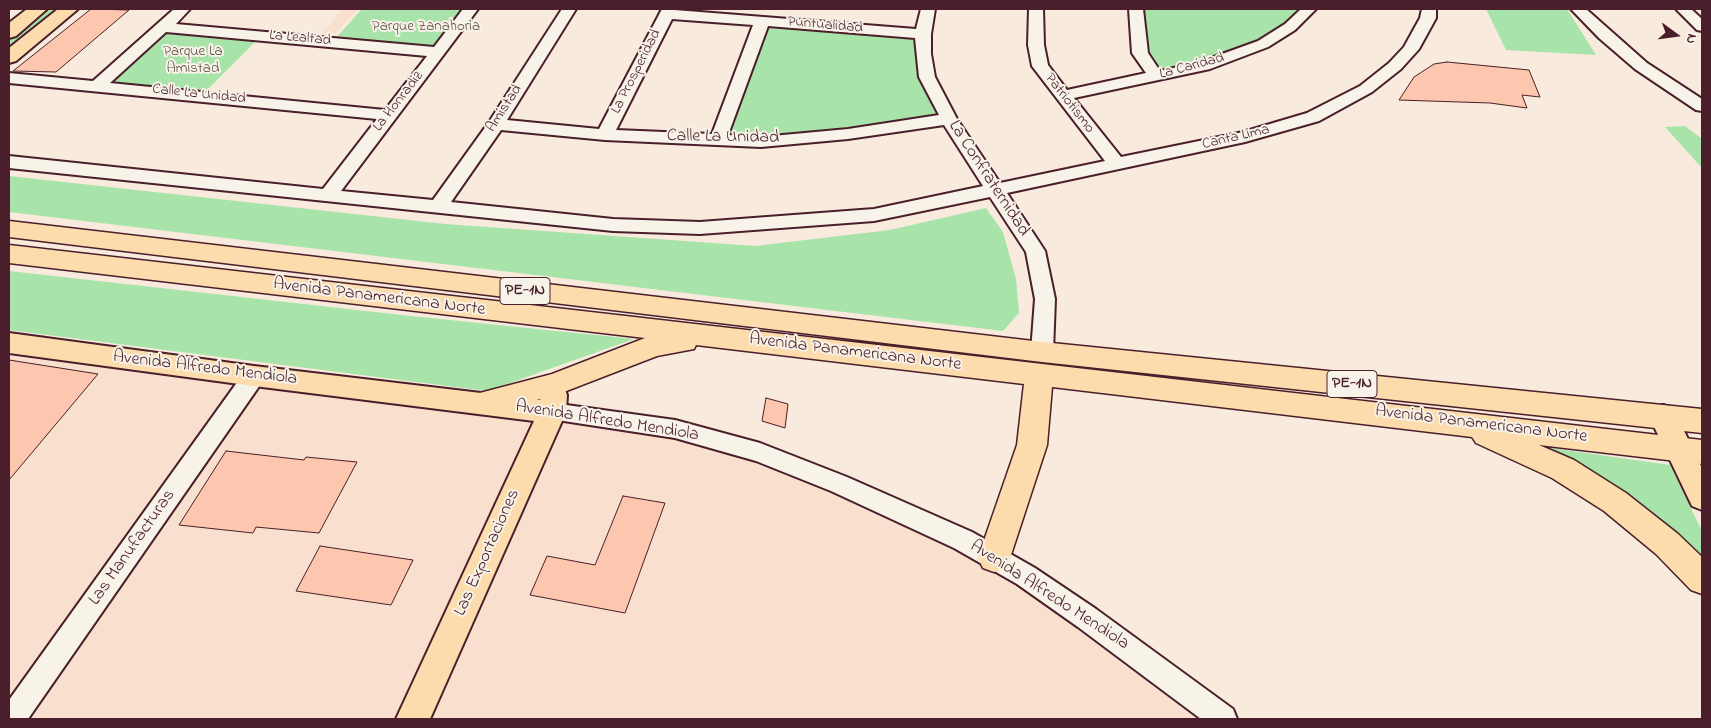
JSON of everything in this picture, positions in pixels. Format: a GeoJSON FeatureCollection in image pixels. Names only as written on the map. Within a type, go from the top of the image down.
{"type":"FeatureCollection","features":[{"type":"Feature","properties":{"kind":"highway","name":"Avenida Panamericana Norte"},"geometry":{"type":"LineString","coordinates":[[9,229],[1040,363],[1450,421],[1690,450]]}},
{"type":"Feature","properties":{"kind":"highway","name":"Avenida Panamericana Norte"},"geometry":{"type":"LineString","coordinates":[[9,254],[715,337],[1663,416],[1702,421]]}},
{"type":"Feature","properties":{"kind":"highway"},"geometry":{"type":"LineString","coordinates":[[482,403],[554,398],[654,346],[715,337]]}},
{"type":"Feature","properties":{"kind":"highway"},"geometry":{"type":"LineString","coordinates":[[994,558],[1032,445],[1040,363]]}},
{"type":"Feature","properties":{"kind":"highway"},"geometry":{"type":"LineString","coordinates":[[1450,421],[1509,443],[1563,469],[1615,502],[1667,544],[1702,579]]}},
{"type":"Feature","properties":{"kind":"main road"},"geometry":{"type":"LineString","coordinates":[[9,32],[38,9]]}},
{"type":"Feature","properties":{"kind":"main road"},"geometry":{"type":"LineString","coordinates":[[9,57],[69,9]]}},
{"type":"Feature","properties":{"kind":"main road","name":"Avenida Alfredo Mendiola"},"geometry":{"type":"LineString","coordinates":[[9,343],[254,376],[482,403]]}},
{"type":"Feature","properties":{"kind":"main road","name":"Las Exportaciones"},"geometry":{"type":"LineString","coordinates":[[413,719],[554,398]]}},
{"type":"Feature","properties":{"kind":"main road"},"geometry":{"type":"LineString","coordinates":[[1663,416],[1690,450],[1702,497]]}},
{"type":"Feature","properties":{"kind":"street"},"geometry":{"type":"LineString","coordinates":[[98,85],[183,9]]}},
{"type":"Feature","properties":{"kind":"street","name":"La Honradiz"},"geometry":{"type":"LineString","coordinates":[[328,195],[471,9]]}},
{"type":"Feature","properties":{"kind":"street","name":"Amistad"},"geometry":{"type":"LineString","coordinates":[[437,208],[496,124],[569,9]]}},
{"type":"Feature","properties":{"kind":"street","name":"La Confraternidad"},"geometry":{"type":"LineString","coordinates":[[928,9],[923,34],[922,54],[927,77],[949,119],[1036,251],[1045,299],[1040,363]]}},
{"type":"Feature","properties":{"kind":"street","name":"Patriotismo"},"geometry":{"type":"LineString","coordinates":[[1036,9],[1036,45],[1040,66],[1116,163]]}},
{"type":"Feature","properties":{"kind":"street"},"geometry":{"type":"LineString","coordinates":[[1136,9],[1140,53],[1156,77]]}},
{"type":"Feature","properties":{"kind":"street","name":"La Caridad"},"geometry":{"type":"LineString","coordinates":[[1062,96],[1204,66],[1263,44],[1290,27],[1309,9]]}},
{"type":"Feature","properties":{"kind":"street","name":"Canta Lima"},"geometry":{"type":"LineString","coordinates":[[997,190],[1116,163],[1245,137],[1291,124],[1341,104],[1366,89],[1395,66],[1411,49],[1428,18],[1429,9]]}},
{"type":"Feature","properties":{"kind":"street"},"geometry":{"type":"LineString","coordinates":[[1578,9],[1604,35],[1641,66],[1702,106]]}},
{"type":"Feature","properties":{"kind":"street"},"geometry":{"type":"LineString","coordinates":[[1683,9],[1702,26]]}},
{"type":"Feature","properties":{"kind":"street","name":"Puntualidad"},"geometry":{"type":"LineString","coordinates":[[668,11],[762,21],[923,34]]}},
{"type":"Feature","properties":{"kind":"street","name":"La Prosperidad"},"geometry":{"type":"LineString","coordinates":[[605,135],[668,11]]}},
{"type":"Feature","properties":{"kind":"street"},"geometry":{"type":"LineString","coordinates":[[718,140],[762,21]]}},
{"type":"Feature","properties":{"kind":"street","name":"La Lealtad"},"geometry":{"type":"LineString","coordinates":[[163,27],[438,52]]}},
{"type":"Feature","properties":{"kind":"street","name":"Calle La Unidad"},"geometry":{"type":"LineString","coordinates":[[9,78],[98,85],[388,115]]}},
{"type":"Feature","properties":{"kind":"street","name":"Calle La Unidad"},"geometry":{"type":"LineString","coordinates":[[496,124],[605,135],[761,142],[848,134],[949,119]]}},
{"type":"Feature","properties":{"kind":"street"},"geometry":{"type":"LineString","coordinates":[[9,162],[613,225],[700,228],[874,216],[997,190]]}},
{"type":"Feature","properties":{"kind":"street","name":"Las Manufacturas"},"geometry":{"type":"LineString","coordinates":[[12,719],[254,376]]}},
{"type":"Feature","properties":{"kind":"street","name":"Avenida Alfredo Mendiola"},"geometry":{"type":"LineString","coordinates":[[554,398],[760,453],[839,484],[963,540],[1026,576],[1087,618],[1223,719]]}},
{"type":"Feature","properties":{"kind":"shaded area"},"geometry":{"type":"Polygon","coordinates":[[[343,9],[358,9],[335,34],[322,33],[343,9]]]}},
{"type":"Feature","properties":{"kind":"shaded area"},"geometry":{"type":"Polygon","coordinates":[[[9,350],[626,429],[746,456],[931,531],[1046,598],[1200,719],[9,719],[9,350]]]}},
{"type":"Feature","properties":{"kind":"green space"},"geometry":{"type":"Polygon","coordinates":[[[50,9],[62,9],[9,51],[9,41],[50,9]]]}},
{"type":"Feature","properties":{"kind":"green space","name":"Parque Zanahoria"},"geometry":{"type":"Polygon","coordinates":[[[362,9],[466,9],[436,49],[334,40],[362,9]]]}},
{"type":"Feature","properties":{"kind":"green space"},"geometry":{"type":"Polygon","coordinates":[[[1142,9],[1302,9],[1286,24],[1263,39],[1203,62],[1159,72],[1145,52],[1142,9]]]}},
{"type":"Feature","properties":{"kind":"green space"},"geometry":{"type":"Polygon","coordinates":[[[1486,9],[1567,9],[1596,55],[1506,50],[1486,9]]]}},
{"type":"Feature","properties":{"kind":"green space"},"geometry":{"type":"Polygon","coordinates":[[[768,25],[916,38],[918,67],[925,91],[940,117],[850,129],[725,137],[768,25]]]}},
{"type":"Feature","properties":{"kind":"green space","name":"Parque La Amistad"},"geometry":{"type":"Polygon","coordinates":[[[165,29],[259,38],[205,92],[106,83],[165,29]]]}},
{"type":"Feature","properties":{"kind":"green space"},"geometry":{"type":"Polygon","coordinates":[[[1685,126],[1702,139],[1702,168],[1665,127],[1685,126]]]}},
{"type":"Feature","properties":{"kind":"green space"},"geometry":{"type":"Polygon","coordinates":[[[9,176],[445,224],[755,246],[890,230],[986,208],[1003,232],[1016,279],[1019,313],[1003,331],[9,212],[9,176]]]}},
{"type":"Feature","properties":{"kind":"green space"},"geometry":{"type":"Polygon","coordinates":[[[9,271],[634,339],[487,391],[9,330],[9,271]]]}},
{"type":"Feature","properties":{"kind":"green space"},"geometry":{"type":"Polygon","coordinates":[[[1537,446],[1670,465],[1702,531],[1702,568],[1693,558],[1537,446]]]}},
{"type":"Feature","properties":{"kind":"building"},"geometry":{"type":"Polygon","coordinates":[[[91,9],[129,10],[56,72],[13,71],[91,9]]]}},
{"type":"Feature","properties":{"kind":"building"},"geometry":{"type":"Polygon","coordinates":[[[1447,62],[1529,70],[1540,97],[1522,95],[1527,108],[1490,103],[1399,100],[1414,77],[1434,64],[1447,62]]]}},
{"type":"Feature","properties":{"kind":"building"},"geometry":{"type":"Polygon","coordinates":[[[9,360],[98,374],[9,480],[9,360]]]}},
{"type":"Feature","properties":{"kind":"building"},"geometry":{"type":"Polygon","coordinates":[[[766,398],[788,404],[785,428],[762,421],[766,398]]]}},
{"type":"Feature","properties":{"kind":"building"},"geometry":{"type":"Polygon","coordinates":[[[226,451],[304,460],[306,457],[357,462],[319,533],[256,527],[253,533],[179,525],[226,451]]]}},
{"type":"Feature","properties":{"kind":"building"},"geometry":{"type":"Polygon","coordinates":[[[623,496],[665,503],[625,613],[530,595],[547,556],[595,565],[623,496]]]}},
{"type":"Feature","properties":{"kind":"building"},"geometry":{"type":"Polygon","coordinates":[[[320,546],[413,560],[391,605],[296,591],[320,546]]]}}]}
